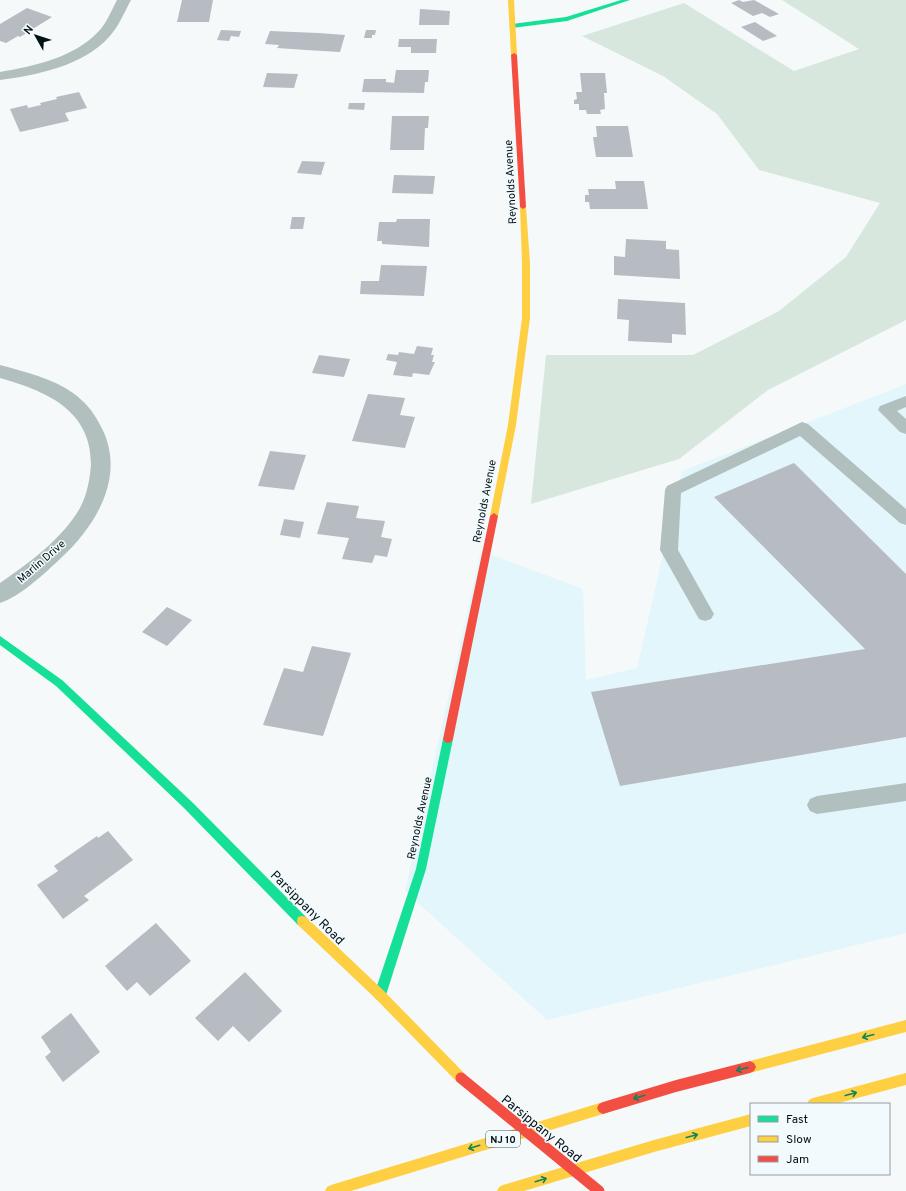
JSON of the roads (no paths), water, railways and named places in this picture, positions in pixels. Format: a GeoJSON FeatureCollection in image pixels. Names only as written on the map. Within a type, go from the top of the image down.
{"type":"FeatureCollection","features":[{"type":"Feature","properties":{"kind":"street"},"geometry":{"type":"LineString","coordinates":[[0,76],[19,74],[49,65],[84,49],[102,37],[113,23],[124,0]]}},
{"type":"Feature","properties":{"kind":"street","name":"Reynolds Avenue"},"geometry":{"type":"LineString","coordinates":[[380,995],[420,869],[476,606],[513,418],[526,318],[526,263],[511,0]]}},
{"type":"Feature","properties":{"kind":"street"},"geometry":{"type":"LineString","coordinates":[[512,26],[567,19],[626,0]]}},
{"type":"Feature","properties":{"kind":"street","name":"Marlin Drive"},"geometry":{"type":"LineString","coordinates":[[0,371],[55,390],[75,405],[88,418],[99,442],[101,456],[100,478],[94,499],[87,514],[64,543],[17,583],[0,594]]}},
{"type":"Feature","properties":{"kind":"street","name":"Parsippany Road"},"geometry":{"type":"LineString","coordinates":[[0,640],[59,683],[188,805],[301,920],[380,995],[461,1078],[599,1191]]}},
{"type":"Feature","properties":{"kind":"street","name":"NJ 10"},"geometry":{"type":"LineString","coordinates":[[331,1191],[676,1086],[906,1026]]}},
{"type":"Feature","properties":{"kind":"street"},"geometry":{"type":"LineString","coordinates":[[817,1103],[906,1079]]}},
{"type":"Feature","properties":{"kind":"street"},"geometry":{"type":"LineString","coordinates":[[503,1191],[654,1146],[750,1120]]}},
{"type":"Feature","properties":{"kind":"lane"},"geometry":{"type":"LineString","coordinates":[[906,401],[886,410],[906,428]]}},
{"type":"Feature","properties":{"kind":"lane"},"geometry":{"type":"LineString","coordinates":[[705,614],[669,550],[673,490],[802,428],[906,519]]}},
{"type":"Feature","properties":{"kind":"lane"},"geometry":{"type":"LineString","coordinates":[[816,805],[906,792]]}}]}
